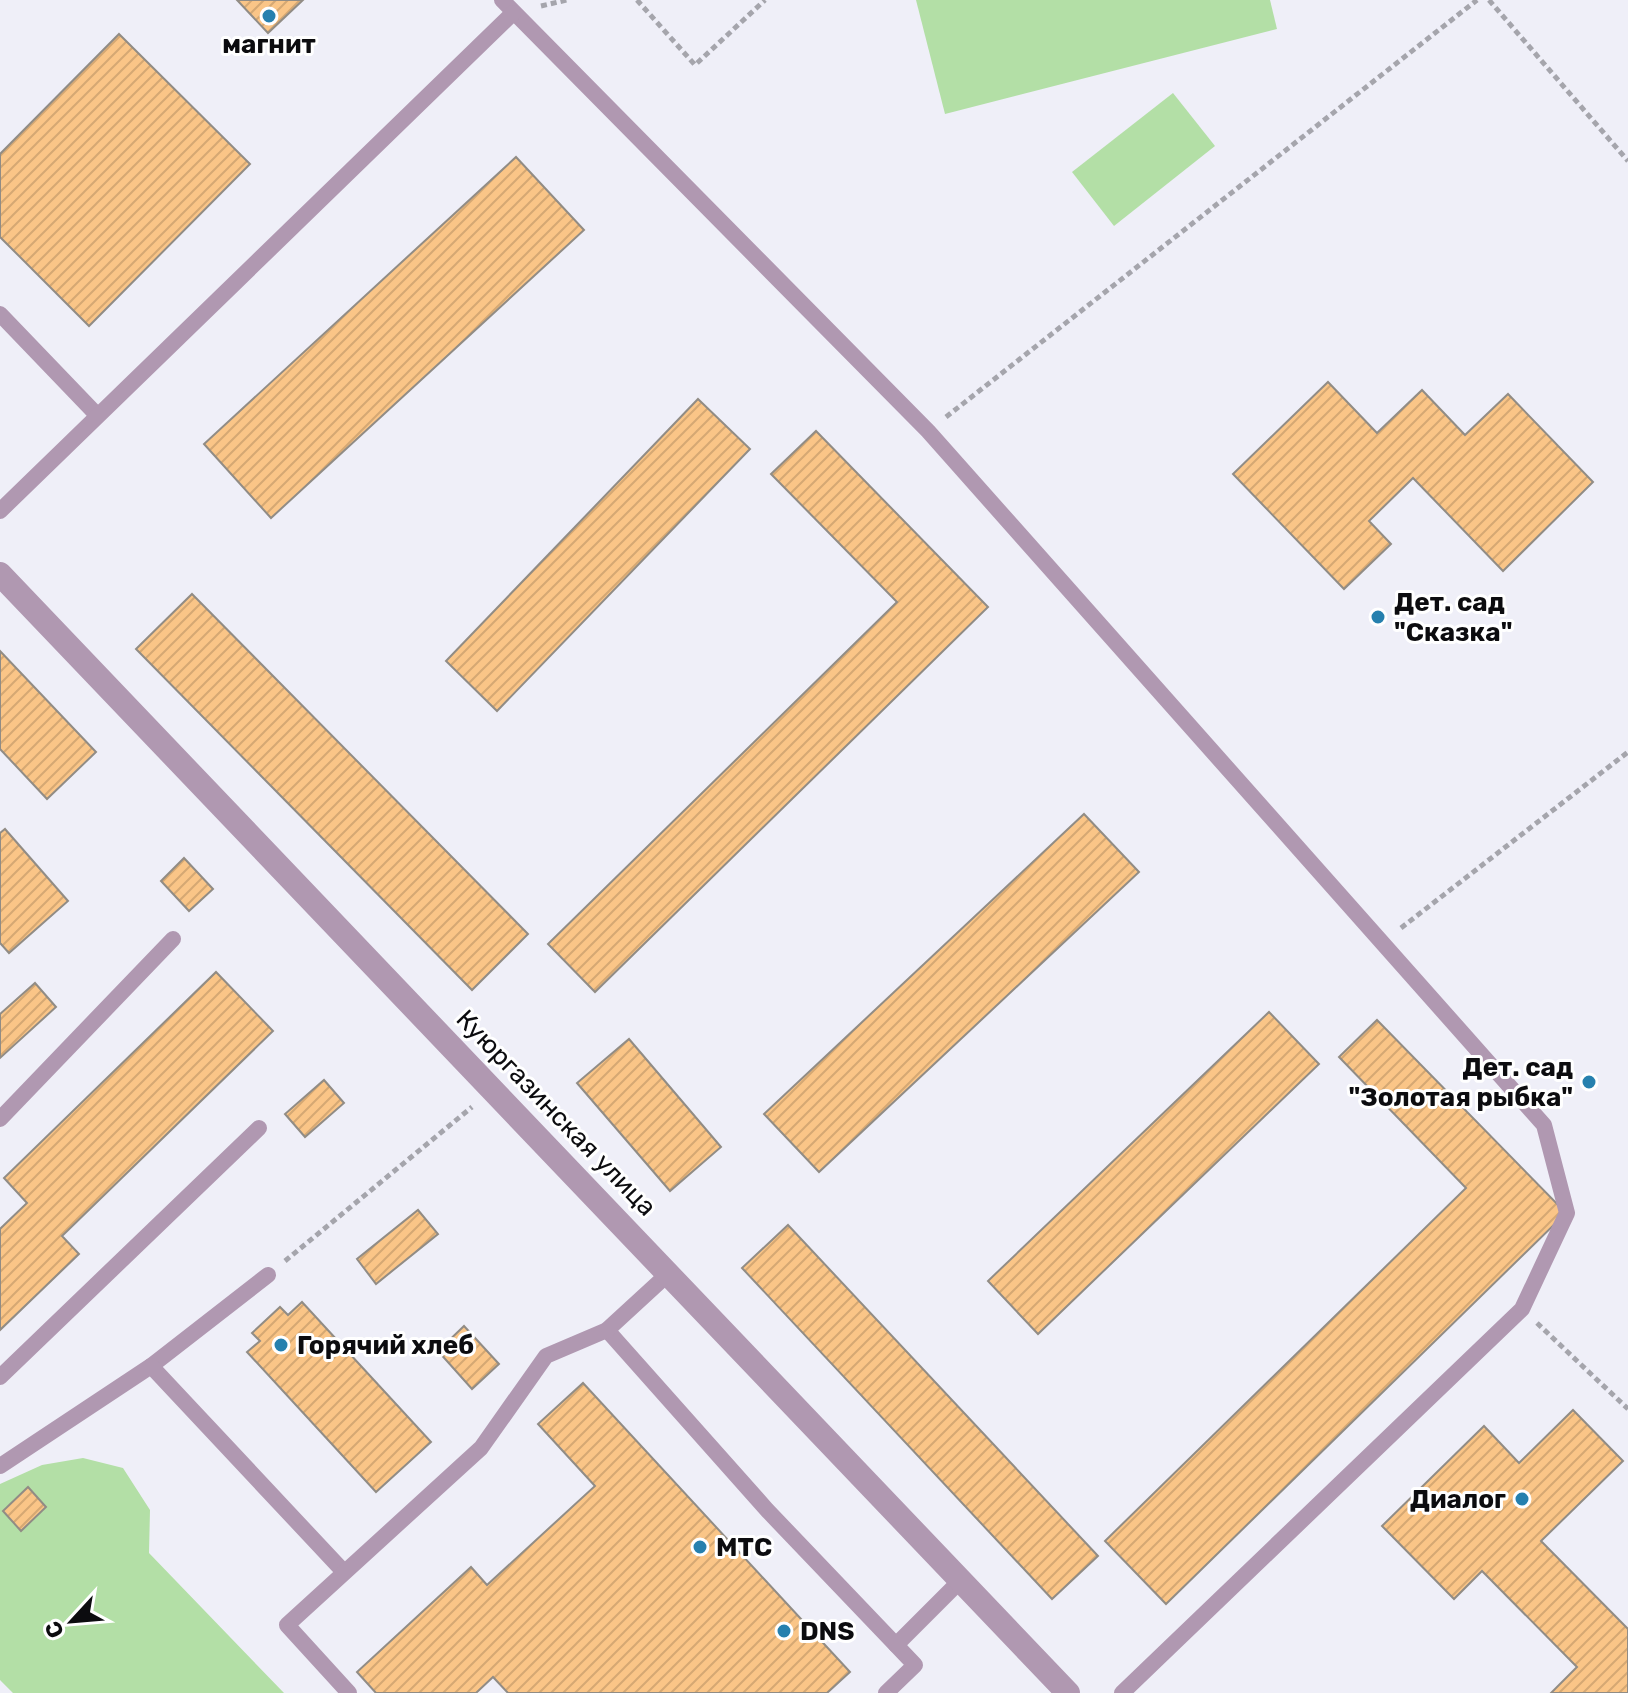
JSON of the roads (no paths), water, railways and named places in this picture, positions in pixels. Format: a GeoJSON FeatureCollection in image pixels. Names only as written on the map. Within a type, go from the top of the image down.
{"type":"FeatureCollection","features":[{"type":"Feature","properties":{"kind":"street","name":"Куюргазинская улица"},"geometry":{"type":"LineString","coordinates":[[0,574],[495,1089],[1068,1693]]}},
{"type":"Feature","properties":{"kind":"lane"},"geometry":{"type":"LineString","coordinates":[[502,0],[928,431],[1544,1125],[1567,1213],[1522,1309],[1122,1693]]}},
{"type":"Feature","properties":{"kind":"lane"},"geometry":{"type":"LineString","coordinates":[[0,511],[513,13]]}},
{"type":"Feature","properties":{"kind":"lane"},"geometry":{"type":"LineString","coordinates":[[0,314],[97,415]]}},
{"type":"Feature","properties":{"kind":"lane"},"geometry":{"type":"LineString","coordinates":[[0,1119],[173,939]]}},
{"type":"Feature","properties":{"kind":"lane"},"geometry":{"type":"LineString","coordinates":[[0,1377],[259,1128]]}},
{"type":"Feature","properties":{"kind":"lane"},"geometry":{"type":"LineString","coordinates":[[349,1693],[287,1625],[481,1448],[546,1356],[607,1330],[669,1273]]}},
{"type":"Feature","properties":{"kind":"lane"},"geometry":{"type":"LineString","coordinates":[[0,1466],[151,1366],[268,1275]]}},
{"type":"Feature","properties":{"kind":"lane"},"geometry":{"type":"LineString","coordinates":[[607,1330],[767,1510],[915,1665],[886,1693]]}},
{"type":"Feature","properties":{"kind":"lane"},"geometry":{"type":"LineString","coordinates":[[151,1366],[344,1572]]}},
{"type":"Feature","properties":{"kind":"lane"},"geometry":{"type":"LineString","coordinates":[[896,1645],[961,1580]]}},
{"type":"Feature","properties":{"kind":"place","name":"магнит"},"geometry":{"type":"Point","coordinates":[269,16]}},
{"type":"Feature","properties":{"kind":"place","name":"Дет. сад \"Сказка\""},"geometry":{"type":"Point","coordinates":[1378,617]}},
{"type":"Feature","properties":{"kind":"place","name":"Дет. сад \"Золотая рыбка\""},"geometry":{"type":"Point","coordinates":[1589,1082]}},
{"type":"Feature","properties":{"kind":"place","name":"Горячий хлеб"},"geometry":{"type":"Point","coordinates":[281,1345]}},
{"type":"Feature","properties":{"kind":"place","name":"Диалог"},"geometry":{"type":"Point","coordinates":[1522,1499]}},
{"type":"Feature","properties":{"kind":"place","name":"МТС"},"geometry":{"type":"Point","coordinates":[700,1547]}},
{"type":"Feature","properties":{"kind":"place","name":"DNS"},"geometry":{"type":"Point","coordinates":[784,1631]}}]}
